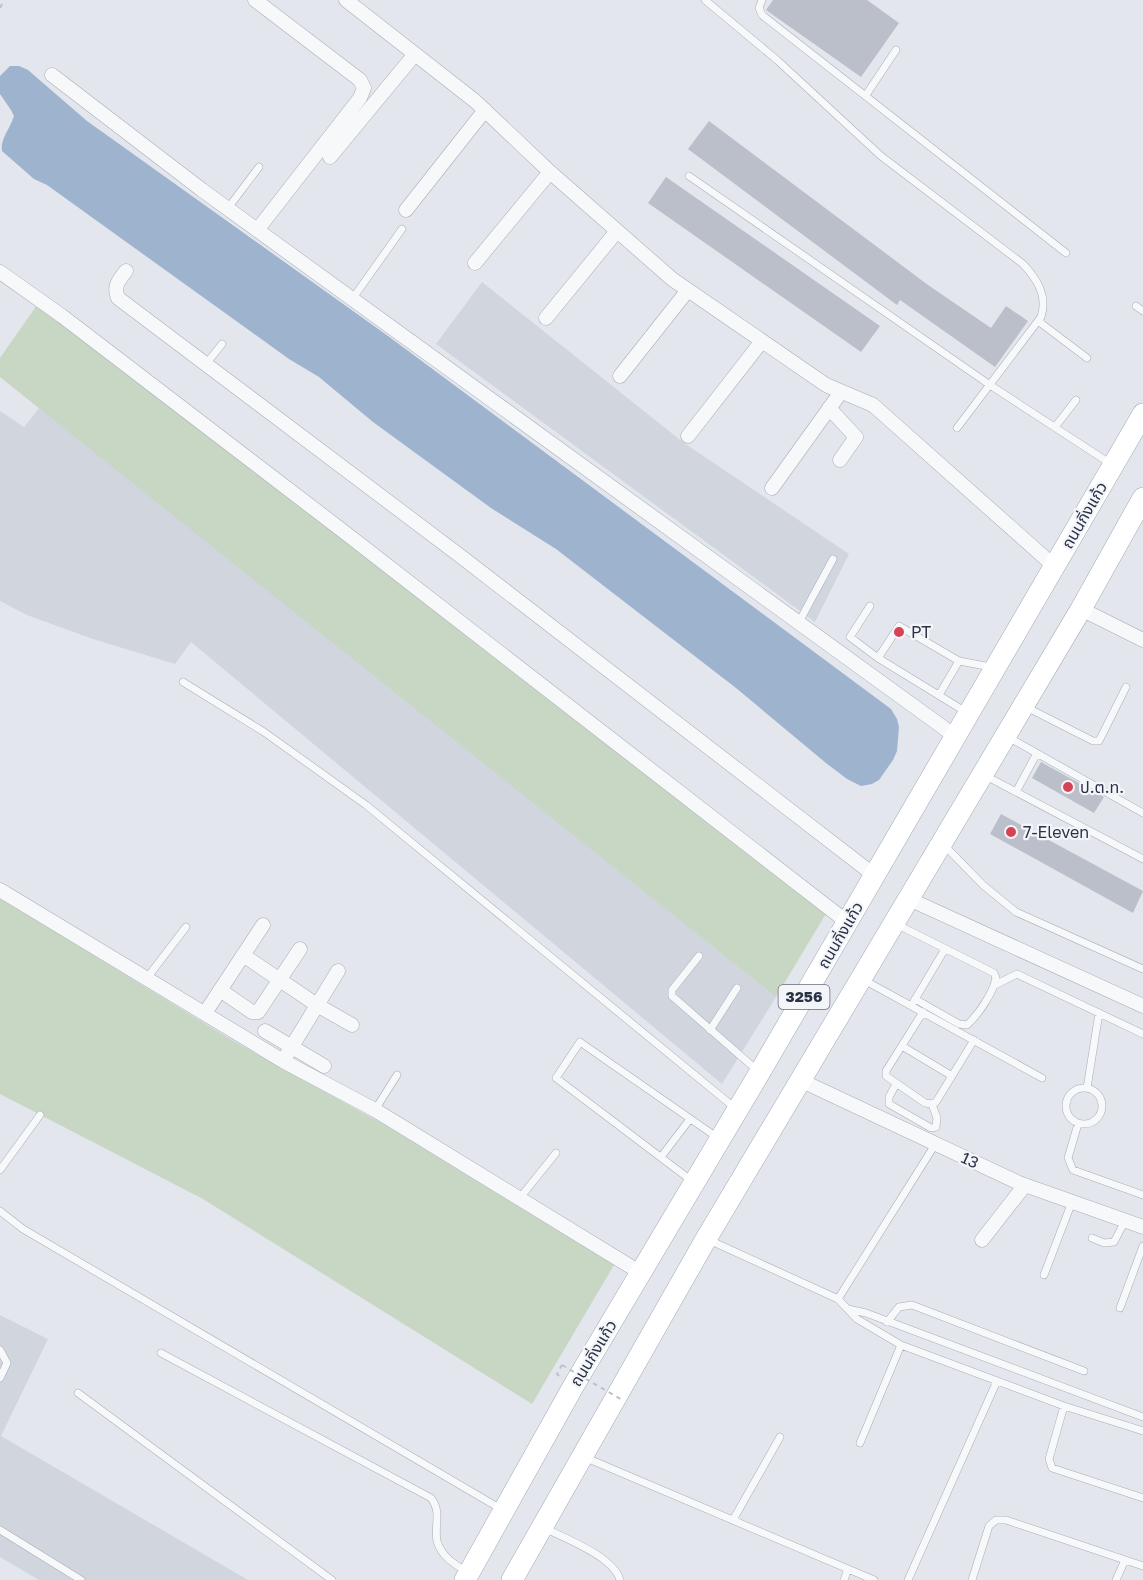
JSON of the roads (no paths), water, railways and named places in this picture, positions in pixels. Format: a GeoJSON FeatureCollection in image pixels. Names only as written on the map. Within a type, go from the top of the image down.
{"type":"FeatureCollection","features":[{"type":"Feature","properties":{"kind":"main road","name":"ถนนกิ่งแก้ว"},"geometry":{"type":"LineString","coordinates":[[467,1577],[574,1385],[760,1072],[1143,414]]}},
{"type":"Feature","properties":{"kind":"main road","name":"3256"},"geometry":{"type":"LineString","coordinates":[[512,1580],[706,1239],[1081,609],[1143,498]]}},
{"type":"Feature","properties":{"kind":"street"},"geometry":{"type":"LineString","coordinates":[[255,0],[360,80],[364,88],[360,98],[258,229]]}},
{"type":"Feature","properties":{"kind":"street"},"geometry":{"type":"LineString","coordinates":[[346,0],[485,110],[550,172],[672,279],[826,385],[873,405],[1054,566]]}},
{"type":"Feature","properties":{"kind":"street"},"geometry":{"type":"LineString","coordinates":[[330,157],[415,54]]}},
{"type":"Feature","properties":{"kind":"street"},"geometry":{"type":"LineString","coordinates":[[52,75],[228,208],[955,736]]}},
{"type":"Feature","properties":{"kind":"street"},"geometry":{"type":"LineString","coordinates":[[406,210],[485,110]]}},
{"type":"Feature","properties":{"kind":"street"},"geometry":{"type":"LineString","coordinates":[[475,263],[550,172]]}},
{"type":"Feature","properties":{"kind":"street"},"geometry":{"type":"LineString","coordinates":[[546,318],[617,231]]}},
{"type":"Feature","properties":{"kind":"street"},"geometry":{"type":"LineString","coordinates":[[126,271],[116,285],[118,298],[450,548],[874,875]]}},
{"type":"Feature","properties":{"kind":"street"},"geometry":{"type":"LineString","coordinates":[[0,272],[62,316],[339,528],[847,922]]}},
{"type":"Feature","properties":{"kind":"street"},"geometry":{"type":"LineString","coordinates":[[620,376],[688,290]]}},
{"type":"Feature","properties":{"kind":"street"},"geometry":{"type":"LineString","coordinates":[[688,436],[762,341]]}},
{"type":"Feature","properties":{"kind":"street"},"geometry":{"type":"LineString","coordinates":[[772,488],[841,392]]}},
{"type":"Feature","properties":{"kind":"street"},"geometry":{"type":"LineString","coordinates":[[829,408],[856,437],[840,460]]}},
{"type":"Feature","properties":{"kind":"street"},"geometry":{"type":"LineString","coordinates":[[1081,609],[1143,640]]}},
{"type":"Feature","properties":{"kind":"street"},"geometry":{"type":"LineString","coordinates":[[0,890],[283,1061],[375,1110],[641,1273]]}},
{"type":"Feature","properties":{"kind":"street"},"geometry":{"type":"LineString","coordinates":[[909,899],[1143,1006]]}},
{"type":"Feature","properties":{"kind":"street"},"geometry":{"type":"LineString","coordinates":[[205,1013],[263,925]]}},
{"type":"Feature","properties":{"kind":"street"},"geometry":{"type":"LineString","coordinates":[[220,990],[255,1014],[300,949]]}},
{"type":"Feature","properties":{"kind":"street"},"geometry":{"type":"LineString","coordinates":[[243,955],[317,1005],[352,1025]]}},
{"type":"Feature","properties":{"kind":"street"},"geometry":{"type":"LineString","coordinates":[[283,1061],[338,971]]}},
{"type":"Feature","properties":{"kind":"street"},"geometry":{"type":"LineString","coordinates":[[265,1031],[324,1066]]}},
{"type":"Feature","properties":{"kind":"street","name":"13"},"geometry":{"type":"LineString","coordinates":[[802,1081],[1025,1185],[1143,1227]]}},
{"type":"Feature","properties":{"kind":"street"},"geometry":{"type":"LineString","coordinates":[[982,1240],[1025,1185]]}},
{"type":"Feature","properties":{"kind":"lane"},"geometry":{"type":"LineString","coordinates":[[705,0],[777,60],[881,156],[1023,264],[1035,277],[1042,292],[1044,306],[1038,321],[957,428]]}},
{"type":"Feature","properties":{"kind":"lane"},"geometry":{"type":"LineString","coordinates":[[762,0],[759,8],[762,15],[1066,253]]}},
{"type":"Feature","properties":{"kind":"lane"},"geometry":{"type":"LineString","coordinates":[[866,95],[896,50]]}},
{"type":"Feature","properties":{"kind":"lane"},"geometry":{"type":"LineString","coordinates":[[228,208],[259,167]]}},
{"type":"Feature","properties":{"kind":"lane"},"geometry":{"type":"LineString","coordinates":[[689,176],[990,385],[1113,465]]}},
{"type":"Feature","properties":{"kind":"lane"},"geometry":{"type":"LineString","coordinates":[[353,298],[402,229]]}},
{"type":"Feature","properties":{"kind":"lane"},"geometry":{"type":"LineString","coordinates":[[1136,306],[1143,311]]}},
{"type":"Feature","properties":{"kind":"lane"},"geometry":{"type":"LineString","coordinates":[[1038,321],[1087,358]]}},
{"type":"Feature","properties":{"kind":"lane"},"geometry":{"type":"LineString","coordinates":[[206,364],[222,344]]}},
{"type":"Feature","properties":{"kind":"lane"},"geometry":{"type":"LineString","coordinates":[[1055,427],[1076,400]]}},
{"type":"Feature","properties":{"kind":"lane"},"geometry":{"type":"LineString","coordinates":[[799,622],[833,559]]}},
{"type":"Feature","properties":{"kind":"lane"},"geometry":{"type":"LineString","coordinates":[[870,606],[850,637],[878,658],[968,714]]}},
{"type":"Feature","properties":{"kind":"lane"},"geometry":{"type":"LineString","coordinates":[[878,658],[899,626],[959,661],[994,668]]}},
{"type":"Feature","properties":{"kind":"lane"},"geometry":{"type":"LineString","coordinates":[[939,695],[959,661]]}},
{"type":"Feature","properties":{"kind":"lane"},"geometry":{"type":"LineString","coordinates":[[183,682],[264,732],[366,805],[736,1110]]}},
{"type":"Feature","properties":{"kind":"lane"},"geometry":{"type":"LineString","coordinates":[[1023,705],[1094,741],[1099,741],[1126,687]]}},
{"type":"Feature","properties":{"kind":"lane"},"geometry":{"type":"LineString","coordinates":[[1006,736],[1143,813]]}},
{"type":"Feature","properties":{"kind":"lane"},"geometry":{"type":"LineString","coordinates":[[1016,792],[1037,753]]}},
{"type":"Feature","properties":{"kind":"lane"},"geometry":{"type":"LineString","coordinates":[[982,774],[1143,860]]}},
{"type":"Feature","properties":{"kind":"lane"},"geometry":{"type":"LineString","coordinates":[[942,843],[983,885],[1016,912],[1143,969]]}},
{"type":"Feature","properties":{"kind":"lane"},"geometry":{"type":"LineString","coordinates":[[862,979],[959,1024],[967,1025],[973,1020],[995,985],[994,973],[894,923]]}},
{"type":"Feature","properties":{"kind":"lane"},"geometry":{"type":"LineString","coordinates":[[147,978],[186,927]]}},
{"type":"Feature","properties":{"kind":"lane"},"geometry":{"type":"LineString","coordinates":[[913,1002],[945,949]]}},
{"type":"Feature","properties":{"kind":"lane"},"geometry":{"type":"LineString","coordinates":[[699,956],[672,990],[672,996],[760,1072]]}},
{"type":"Feature","properties":{"kind":"lane"},"geometry":{"type":"LineString","coordinates":[[995,985],[1017,974],[1143,1034]]}},
{"type":"Feature","properties":{"kind":"lane"},"geometry":{"type":"LineString","coordinates":[[710,1030],[737,988]]}},
{"type":"Feature","properties":{"kind":"lane"},"geometry":{"type":"LineString","coordinates":[[913,1002],[923,1012],[1042,1078]]}},
{"type":"Feature","properties":{"kind":"lane"},"geometry":{"type":"LineString","coordinates":[[923,1012],[886,1071],[886,1076],[925,1103],[936,1102],[974,1040]]}},
{"type":"Feature","properties":{"kind":"lane"},"geometry":{"type":"LineString","coordinates":[[1087,1088],[1099,1013]]}},
{"type":"Feature","properties":{"kind":"lane"},"geometry":{"type":"LineString","coordinates":[[694,1182],[556,1078],[580,1042],[719,1139]]}},
{"type":"Feature","properties":{"kind":"lane"},"geometry":{"type":"LineString","coordinates":[[902,1046],[952,1076]]}},
{"type":"Feature","properties":{"kind":"lane"},"geometry":{"type":"LineString","coordinates":[[375,1110],[397,1075]]}},
{"type":"Feature","properties":{"kind":"lane"},"geometry":{"type":"LineString","coordinates":[[896,1084],[889,1097],[889,1104],[931,1128],[936,1127],[937,1123],[932,1104]]}},
{"type":"Feature","properties":{"kind":"lane"},"geometry":{"type":"LineString","coordinates":[[1087,1088],[1093,1090],[1101,1098],[1103,1110],[1101,1116],[1092,1123],[1078,1124],[1067,1113],[1067,1100],[1075,1091],[1087,1088]]}},
{"type":"Feature","properties":{"kind":"lane"},"geometry":{"type":"LineString","coordinates":[[0,1170],[40,1115]]}},
{"type":"Feature","properties":{"kind":"lane"},"geometry":{"type":"LineString","coordinates":[[661,1157],[690,1119]]}},
{"type":"Feature","properties":{"kind":"lane"},"geometry":{"type":"LineString","coordinates":[[1078,1124],[1068,1158],[1073,1170],[1143,1195]]}},
{"type":"Feature","properties":{"kind":"lane"},"geometry":{"type":"LineString","coordinates":[[838,1299],[936,1143]]}},
{"type":"Feature","properties":{"kind":"lane"},"geometry":{"type":"LineString","coordinates":[[519,1199],[556,1153]]}},
{"type":"Feature","properties":{"kind":"lane"},"geometry":{"type":"LineString","coordinates":[[1044,1275],[1072,1202]]}},
{"type":"Feature","properties":{"kind":"lane"},"geometry":{"type":"LineString","coordinates":[[0,1211],[23,1229],[504,1510]]}},
{"type":"Feature","properties":{"kind":"lane"},"geometry":{"type":"LineString","coordinates":[[1092,1238],[1114,1242],[1125,1221]]}},
{"type":"Feature","properties":{"kind":"lane"},"geometry":{"type":"LineString","coordinates":[[706,1239],[838,1299],[857,1319],[901,1345],[1064,1406],[1143,1431]]}},
{"type":"Feature","properties":{"kind":"lane"},"geometry":{"type":"LineString","coordinates":[[1120,1308],[1143,1246]]}},
{"type":"Feature","properties":{"kind":"lane"},"geometry":{"type":"LineString","coordinates":[[887,1322],[899,1307],[912,1305],[1084,1371]]}},
{"type":"Feature","properties":{"kind":"lane"},"geometry":{"type":"LineString","coordinates":[[848,1309],[866,1313],[1141,1413]]}},
{"type":"Feature","properties":{"kind":"lane"},"geometry":{"type":"LineString","coordinates":[[860,1443],[901,1345]]}},
{"type":"Feature","properties":{"kind":"lane"},"geometry":{"type":"LineString","coordinates":[[0,1350],[7,1363],[0,1378]]}},
{"type":"Feature","properties":{"kind":"lane"},"geometry":{"type":"LineString","coordinates":[[161,1353],[431,1498],[437,1505],[437,1540],[444,1555],[467,1577]]}},
{"type":"Feature","properties":{"kind":"lane"},"geometry":{"type":"LineString","coordinates":[[908,1580],[997,1381]]}},
{"type":"Feature","properties":{"kind":"lane"},"geometry":{"type":"LineString","coordinates":[[78,1394],[332,1580]]}},
{"type":"Feature","properties":{"kind":"lane"},"geometry":{"type":"LineString","coordinates":[[1064,1406],[1049,1459],[1052,1468],[1143,1498]]}},
{"type":"Feature","properties":{"kind":"lane"},"geometry":{"type":"LineString","coordinates":[[733,1520],[780,1437]]}},
{"type":"Feature","properties":{"kind":"lane"},"geometry":{"type":"LineString","coordinates":[[583,1457],[874,1580]]}},
{"type":"Feature","properties":{"kind":"lane"},"geometry":{"type":"LineString","coordinates":[[972,1580],[989,1526],[996,1520],[1006,1520],[1143,1566]]}},
{"type":"Feature","properties":{"kind":"lane"},"geometry":{"type":"LineString","coordinates":[[542,1526],[604,1559],[619,1575],[620,1580]]}},
{"type":"Feature","properties":{"kind":"lane"},"geometry":{"type":"LineString","coordinates":[[0,1530],[81,1580]]}},
{"type":"Feature","properties":{"kind":"lane"},"geometry":{"type":"LineString","coordinates":[[1116,1580],[1125,1560]]}},
{"type":"Feature","properties":{"kind":"lane"},"geometry":{"type":"LineString","coordinates":[[844,1580],[848,1569]]}},
{"type":"Feature","properties":{"kind":"water"},"geometry":{"type":"Polygon","coordinates":[[[10,66],[19,66],[28,70],[87,121],[388,336],[891,709],[899,727],[897,751],[879,780],[861,786],[847,779],[736,688],[556,549],[491,508],[373,422],[319,377],[289,359],[47,185],[34,179],[2,151],[4,138],[14,116],[0,94],[0,76],[10,66]]]}},
{"type":"Feature","properties":{"kind":"place","name":"PT"},"geometry":{"type":"Point","coordinates":[899,632]}},
{"type":"Feature","properties":{"kind":"place","name":"ป.ต.ท."},"geometry":{"type":"Point","coordinates":[1068,787]}},
{"type":"Feature","properties":{"kind":"place","name":"7-Eleven"},"geometry":{"type":"Point","coordinates":[1011,832]}}]}
